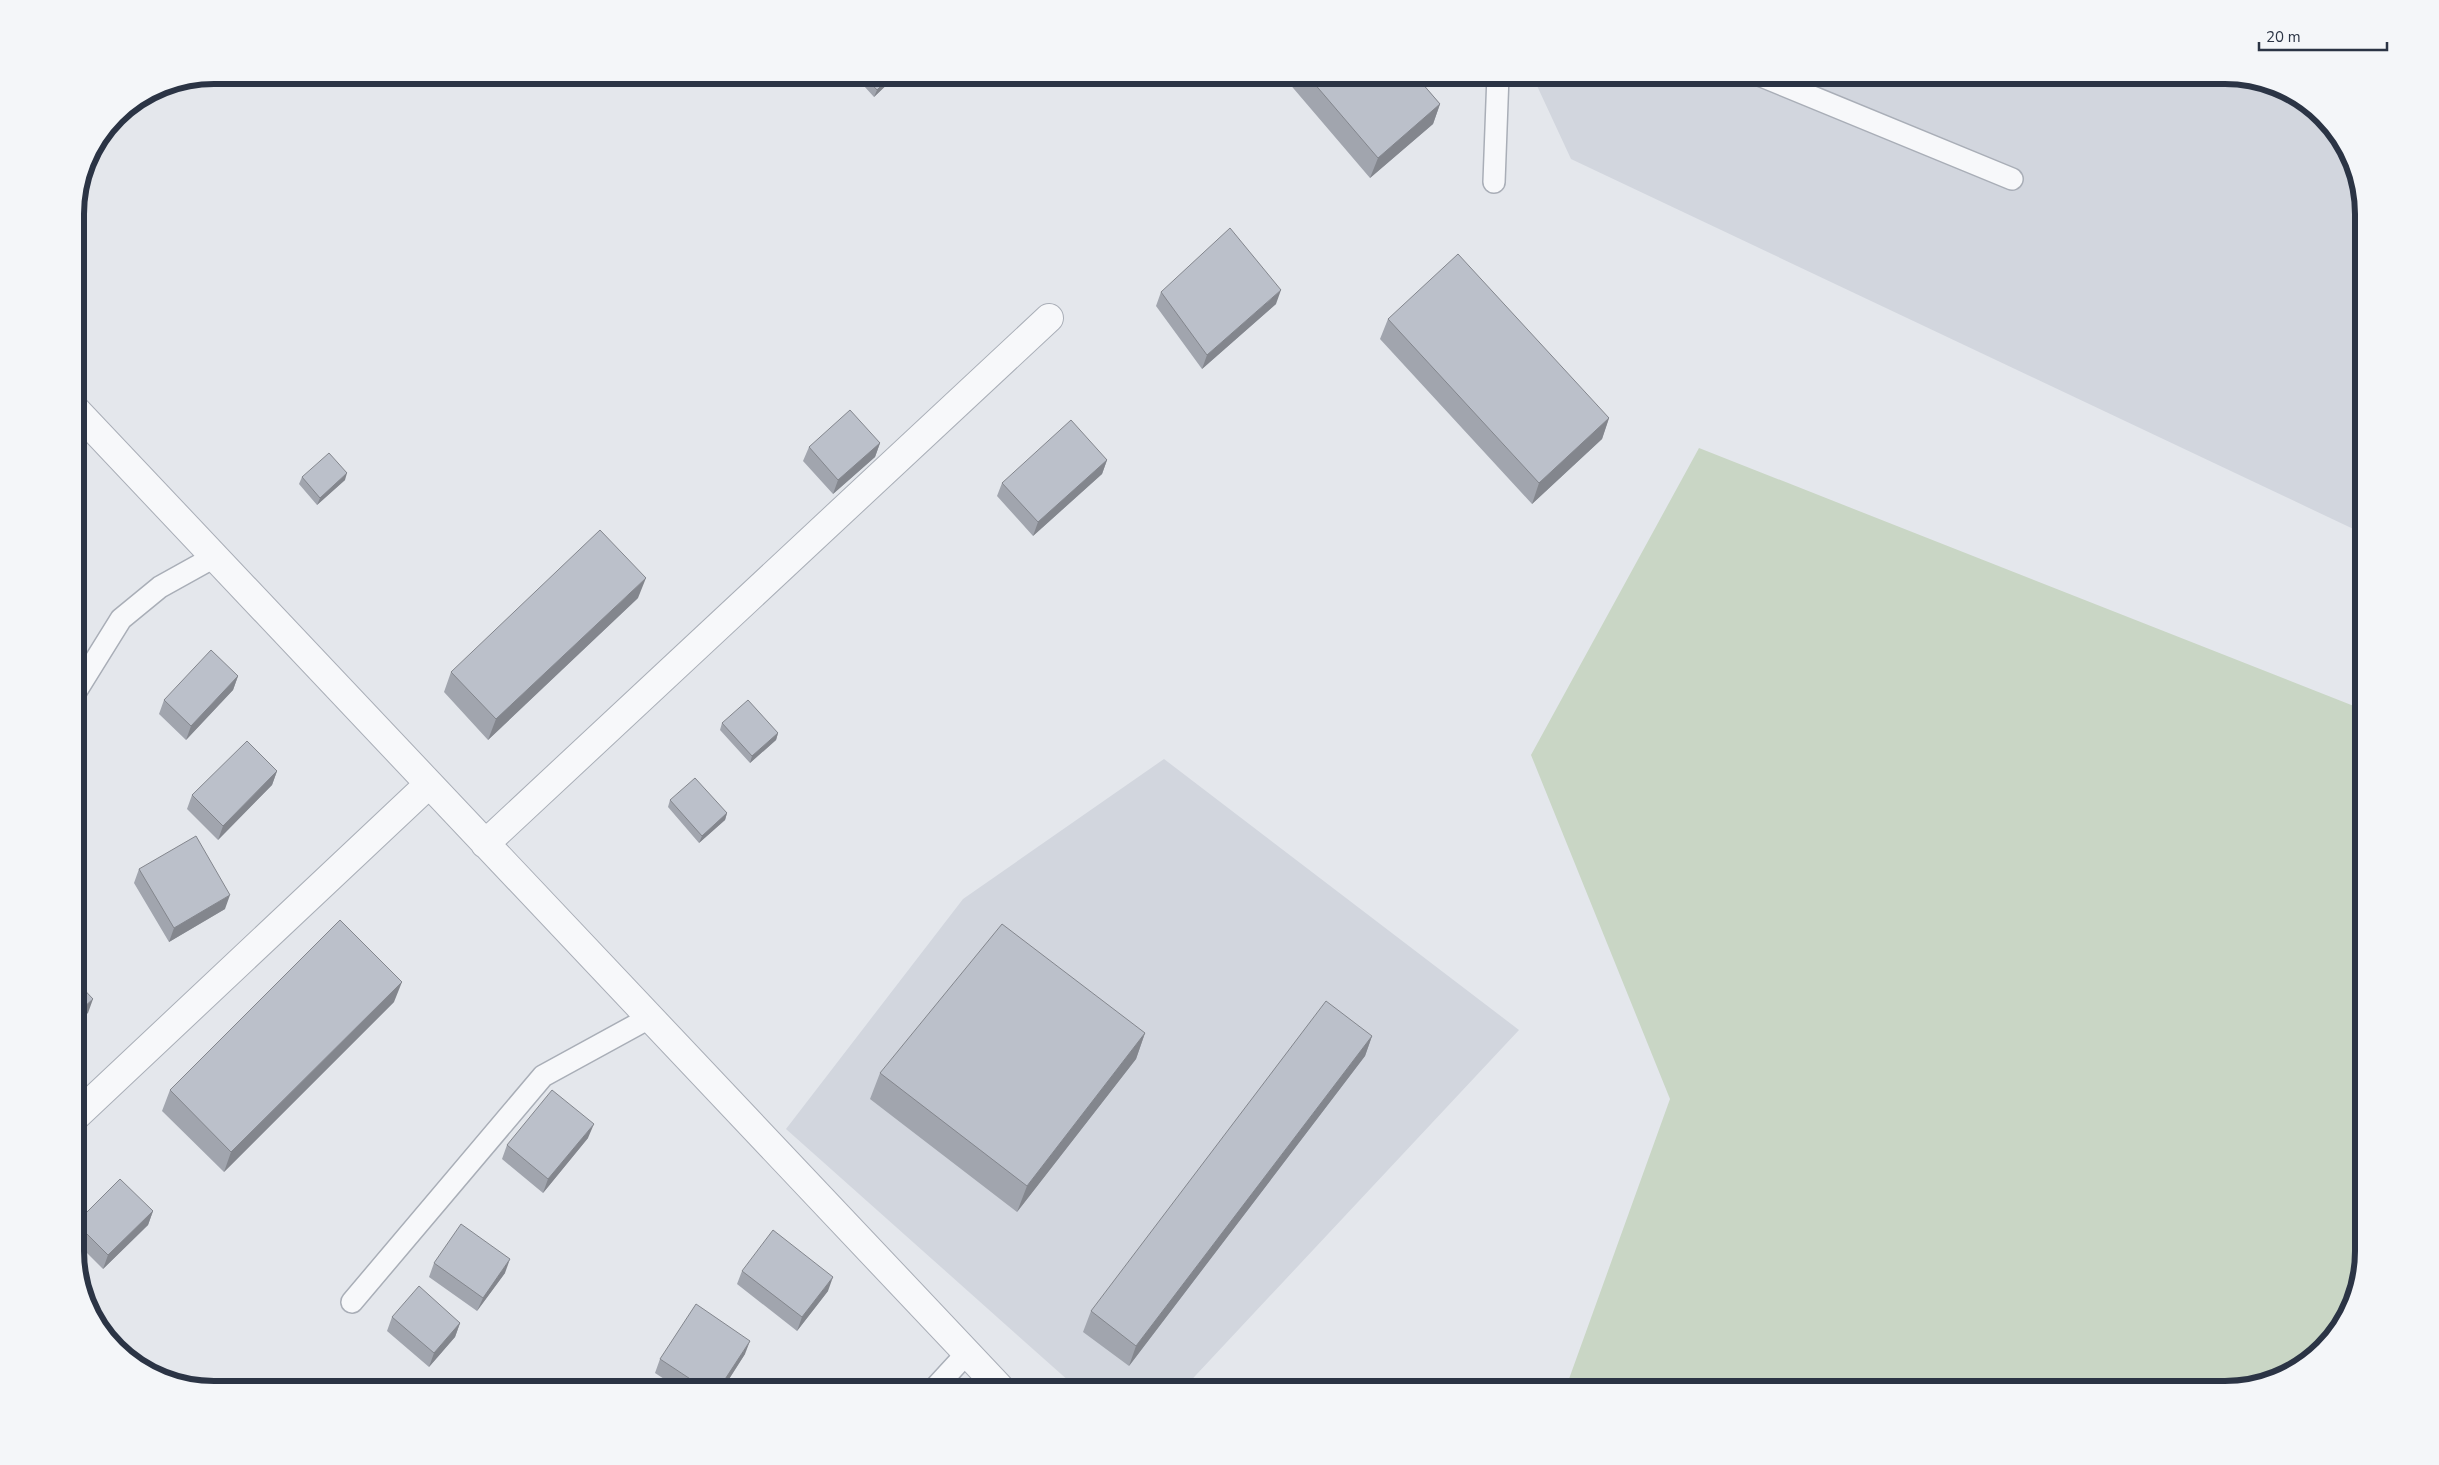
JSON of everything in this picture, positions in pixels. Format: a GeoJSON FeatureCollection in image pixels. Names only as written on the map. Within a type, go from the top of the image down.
{"type":"FeatureCollection","features":[{"type":"Feature","properties":{"kind":"street"},"geometry":{"type":"LineString","coordinates":[[485,844],[1049,318]]}},
{"type":"Feature","properties":{"kind":"street"},"geometry":{"type":"LineString","coordinates":[[84,419],[993,1381]]}},
{"type":"Feature","properties":{"kind":"street"},"geometry":{"type":"LineString","coordinates":[[84,1109],[429,784]]}},
{"type":"Feature","properties":{"kind":"lane"},"geometry":{"type":"LineString","coordinates":[[1494,182],[1498,84]]}},
{"type":"Feature","properties":{"kind":"lane"},"geometry":{"type":"LineString","coordinates":[[1781,84],[2012,179]]}},
{"type":"Feature","properties":{"kind":"lane"},"geometry":{"type":"LineString","coordinates":[[84,679],[121,619],[160,587],[214,557]]}},
{"type":"Feature","properties":{"kind":"lane"},"geometry":{"type":"LineString","coordinates":[[352,1302],[543,1076],[649,1018]]}},
{"type":"Feature","properties":{"kind":"lane"},"geometry":{"type":"LineString","coordinates":[[941,1381],[967,1353]]}},
{"type":"Feature","properties":{"kind":"shaded area"},"geometry":{"type":"Polygon","coordinates":[[[1536,84],[2226,84],[2259,88],[2290,101],[2317,122],[2333,141],[2342,156],[2353,188],[2355,205],[2355,530],[1571,159],[1536,84]]]}},
{"type":"Feature","properties":{"kind":"shaded area"},"geometry":{"type":"Polygon","coordinates":[[[1164,759],[1519,1030],[1190,1381],[1069,1381],[786,1129],[963,899],[1164,759]]]}},
{"type":"Feature","properties":{"kind":"green space"},"geometry":{"type":"Polygon","coordinates":[[[1699,448],[2355,706],[2355,1252],[2351,1285],[2338,1316],[2317,1343],[2290,1364],[2259,1377],[2242,1380],[1568,1381],[1670,1099],[1531,755],[1699,448]]]}},
{"type":"Feature","properties":{"kind":"building"},"geometry":{"type":"Polygon","coordinates":[[[871,84],[883,84],[877,90],[871,84]]]}},
{"type":"Feature","properties":{"kind":"building"},"geometry":{"type":"Polygon","coordinates":[[[1315,84],[1423,84],[1440,104],[1378,158],[1315,84]]]}},
{"type":"Feature","properties":{"kind":"building"},"geometry":{"type":"Polygon","coordinates":[[[1230,228],[1281,290],[1207,355],[1161,292],[1230,228]]]}},
{"type":"Feature","properties":{"kind":"building"},"geometry":{"type":"Polygon","coordinates":[[[1458,254],[1609,418],[1539,483],[1388,319],[1458,254]]]}},
{"type":"Feature","properties":{"kind":"building"},"geometry":{"type":"Polygon","coordinates":[[[850,410],[880,443],[838,480],[809,447],[850,410]]]}},
{"type":"Feature","properties":{"kind":"building"},"geometry":{"type":"Polygon","coordinates":[[[1071,420],[1107,460],[1038,522],[1002,483],[1071,420]]]}},
{"type":"Feature","properties":{"kind":"building"},"geometry":{"type":"Polygon","coordinates":[[[329,453],[347,473],[320,498],[302,477],[329,453]]]}},
{"type":"Feature","properties":{"kind":"building"},"geometry":{"type":"Polygon","coordinates":[[[600,530],[646,578],[496,719],[451,672],[600,530]]]}},
{"type":"Feature","properties":{"kind":"building"},"geometry":{"type":"Polygon","coordinates":[[[211,650],[238,676],[191,726],[164,700],[211,650]]]}},
{"type":"Feature","properties":{"kind":"building"},"geometry":{"type":"Polygon","coordinates":[[[748,700],[778,733],[752,756],[722,723],[748,700]]]}},
{"type":"Feature","properties":{"kind":"building"},"geometry":{"type":"Polygon","coordinates":[[[247,741],[277,771],[223,826],[192,795],[247,741]]]}},
{"type":"Feature","properties":{"kind":"building"},"geometry":{"type":"Polygon","coordinates":[[[695,778],[727,813],[702,836],[670,800],[695,778]]]}},
{"type":"Feature","properties":{"kind":"building"},"geometry":{"type":"Polygon","coordinates":[[[196,836],[230,895],[174,928],[139,869],[196,836]]]}},
{"type":"Feature","properties":{"kind":"building"},"geometry":{"type":"Polygon","coordinates":[[[340,920],[402,982],[231,1152],[170,1090],[340,920]]]}},
{"type":"Feature","properties":{"kind":"building"},"geometry":{"type":"Polygon","coordinates":[[[1002,924],[1145,1033],[1027,1186],[880,1073],[1002,924]]]}},
{"type":"Feature","properties":{"kind":"building"},"geometry":{"type":"Polygon","coordinates":[[[84,990],[93,999],[84,1007],[84,990]]]}},
{"type":"Feature","properties":{"kind":"building"},"geometry":{"type":"Polygon","coordinates":[[[1326,1001],[1372,1036],[1136,1346],[1091,1311],[1326,1001]]]}},
{"type":"Feature","properties":{"kind":"building"},"geometry":{"type":"Polygon","coordinates":[[[552,1090],[594,1124],[548,1179],[507,1145],[552,1090]]]}},
{"type":"Feature","properties":{"kind":"building"},"geometry":{"type":"Polygon","coordinates":[[[120,1179],[153,1211],[108,1255],[84,1231],[84,1215],[120,1179]]]}},
{"type":"Feature","properties":{"kind":"building"},"geometry":{"type":"Polygon","coordinates":[[[461,1224],[510,1259],[483,1298],[434,1263],[461,1224]]]}},
{"type":"Feature","properties":{"kind":"building"},"geometry":{"type":"Polygon","coordinates":[[[773,1230],[833,1277],[802,1317],[742,1271],[773,1230]]]}},
{"type":"Feature","properties":{"kind":"building"},"geometry":{"type":"Polygon","coordinates":[[[419,1286],[460,1323],[434,1353],[392,1317],[419,1286]]]}},
{"type":"Feature","properties":{"kind":"building"},"geometry":{"type":"Polygon","coordinates":[[[696,1304],[750,1341],[724,1381],[693,1381],[660,1359],[696,1304]]]}}]}
